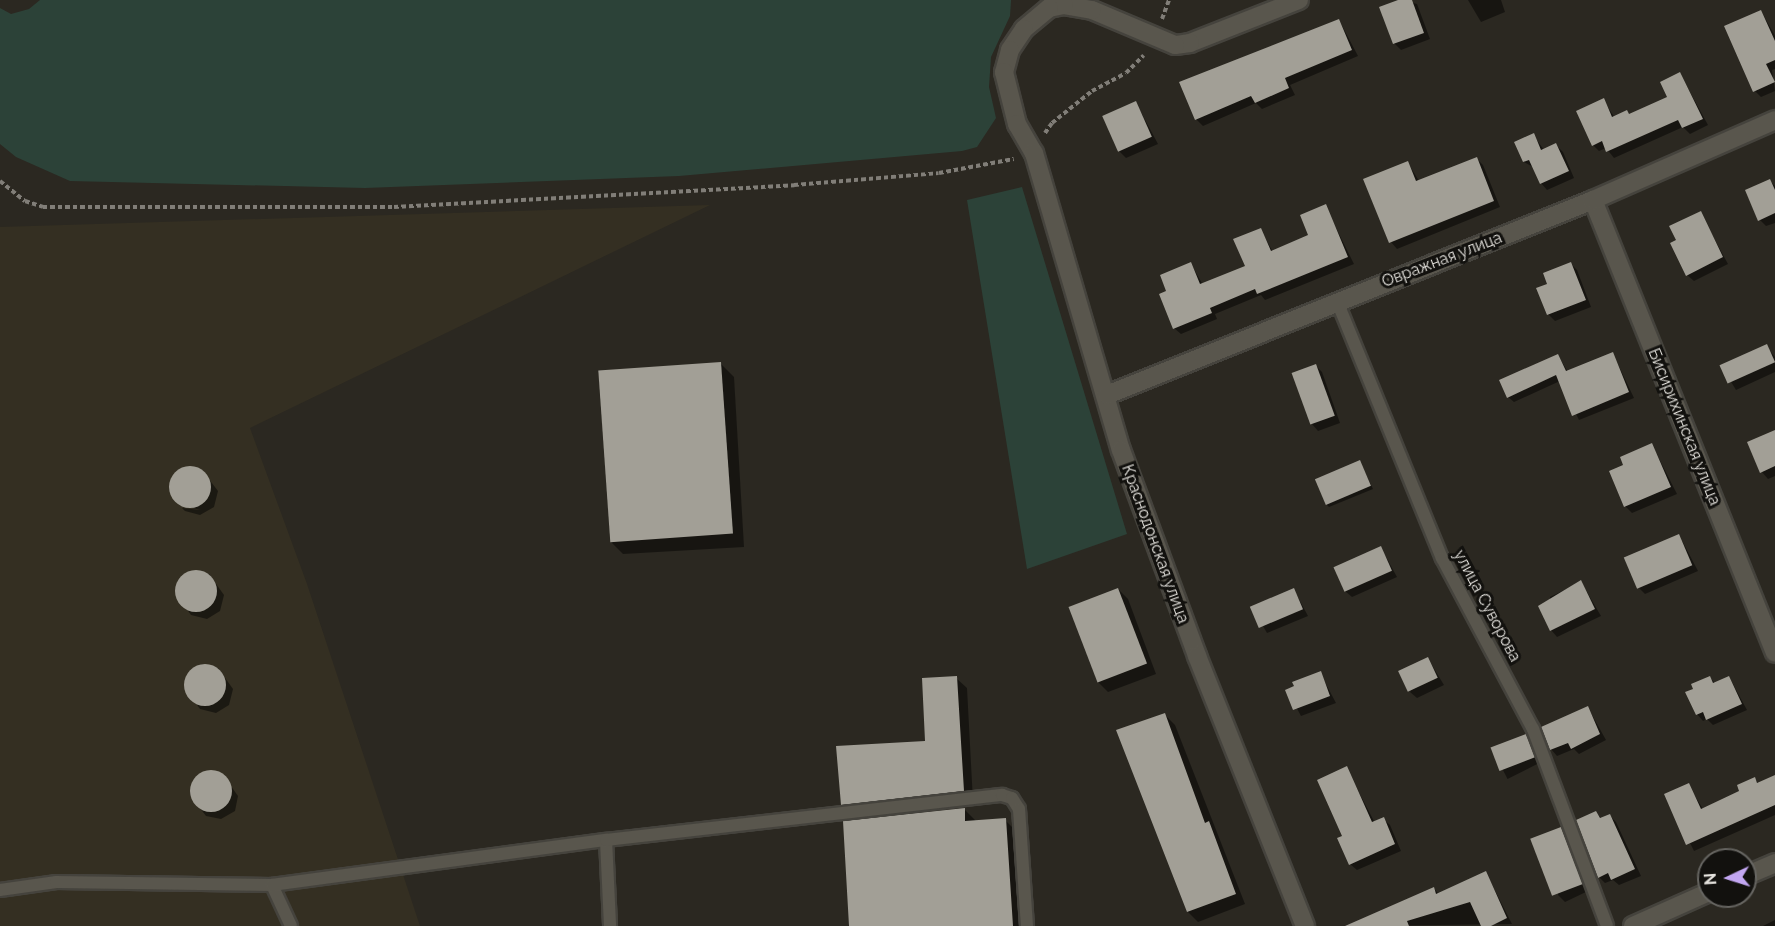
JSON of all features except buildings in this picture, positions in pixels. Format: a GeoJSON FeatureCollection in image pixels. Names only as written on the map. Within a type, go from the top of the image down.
{"type":"FeatureCollection","features":[{"type":"Feature","properties":{"kind":"street","name":"Краснодонская улица"},"geometry":{"type":"LineString","coordinates":[[1299,0],[1190,43],[1175,45],[1078,7],[1064,5],[1036,15],[1010,50],[1004,72],[1017,124],[1034,153],[1107,395],[1121,450],[1181,613],[1305,926]]}},
{"type":"Feature","properties":{"kind":"street","name":"Овражная улица"},"geometry":{"type":"LineString","coordinates":[[1107,395],[1337,301],[1593,201],[1775,120]]}},
{"type":"Feature","properties":{"kind":"street","name":"Бисирихинская улица"},"geometry":{"type":"LineString","coordinates":[[1593,201],[1775,653]]}},
{"type":"Feature","properties":{"kind":"street"},"geometry":{"type":"LineString","coordinates":[[1757,871],[1775,863]]}},
{"type":"Feature","properties":{"kind":"street"},"geometry":{"type":"LineString","coordinates":[[1634,926],[1697,897]]}},
{"type":"Feature","properties":{"kind":"lane","name":"улица Суворова"},"geometry":{"type":"LineString","coordinates":[[1337,301],[1442,558],[1533,729],[1607,926]]}},
{"type":"Feature","properties":{"kind":"lane"},"geometry":{"type":"LineString","coordinates":[[0,890],[56,882],[272,885],[606,840],[1002,795],[1012,798],[1019,808],[1026,926]]}},
{"type":"Feature","properties":{"kind":"lane"},"geometry":{"type":"LineString","coordinates":[[606,840],[610,926]]}},
{"type":"Feature","properties":{"kind":"lane"},"geometry":{"type":"LineString","coordinates":[[272,885],[291,926]]}},
{"type":"Feature","properties":{"kind":"path"},"geometry":{"type":"LineString","coordinates":[[0,181],[25,201],[43,207],[394,207],[805,184],[939,173],[1004,163],[1034,153],[1052,123],[1092,92],[1126,73],[1155,39],[1169,0]]}},
{"type":"Feature","properties":{"kind":"shaded area"},"geometry":{"type":"Polygon","coordinates":[[[710,205],[250,428],[307,584],[420,926],[0,926],[0,227],[710,205]]]}},
{"type":"Feature","properties":{"kind":"green space"},"geometry":{"type":"Polygon","coordinates":[[[40,0],[1011,1],[1010,16],[991,57],[989,87],[996,118],[977,147],[962,151],[679,176],[365,188],[70,181],[16,157],[0,144],[0,8],[11,14],[29,9],[40,0]]]}},
{"type":"Feature","properties":{"kind":"green space"},"geometry":{"type":"Polygon","coordinates":[[[1022,187],[1127,534],[1027,569],[967,200],[1022,187]]]}}]}
